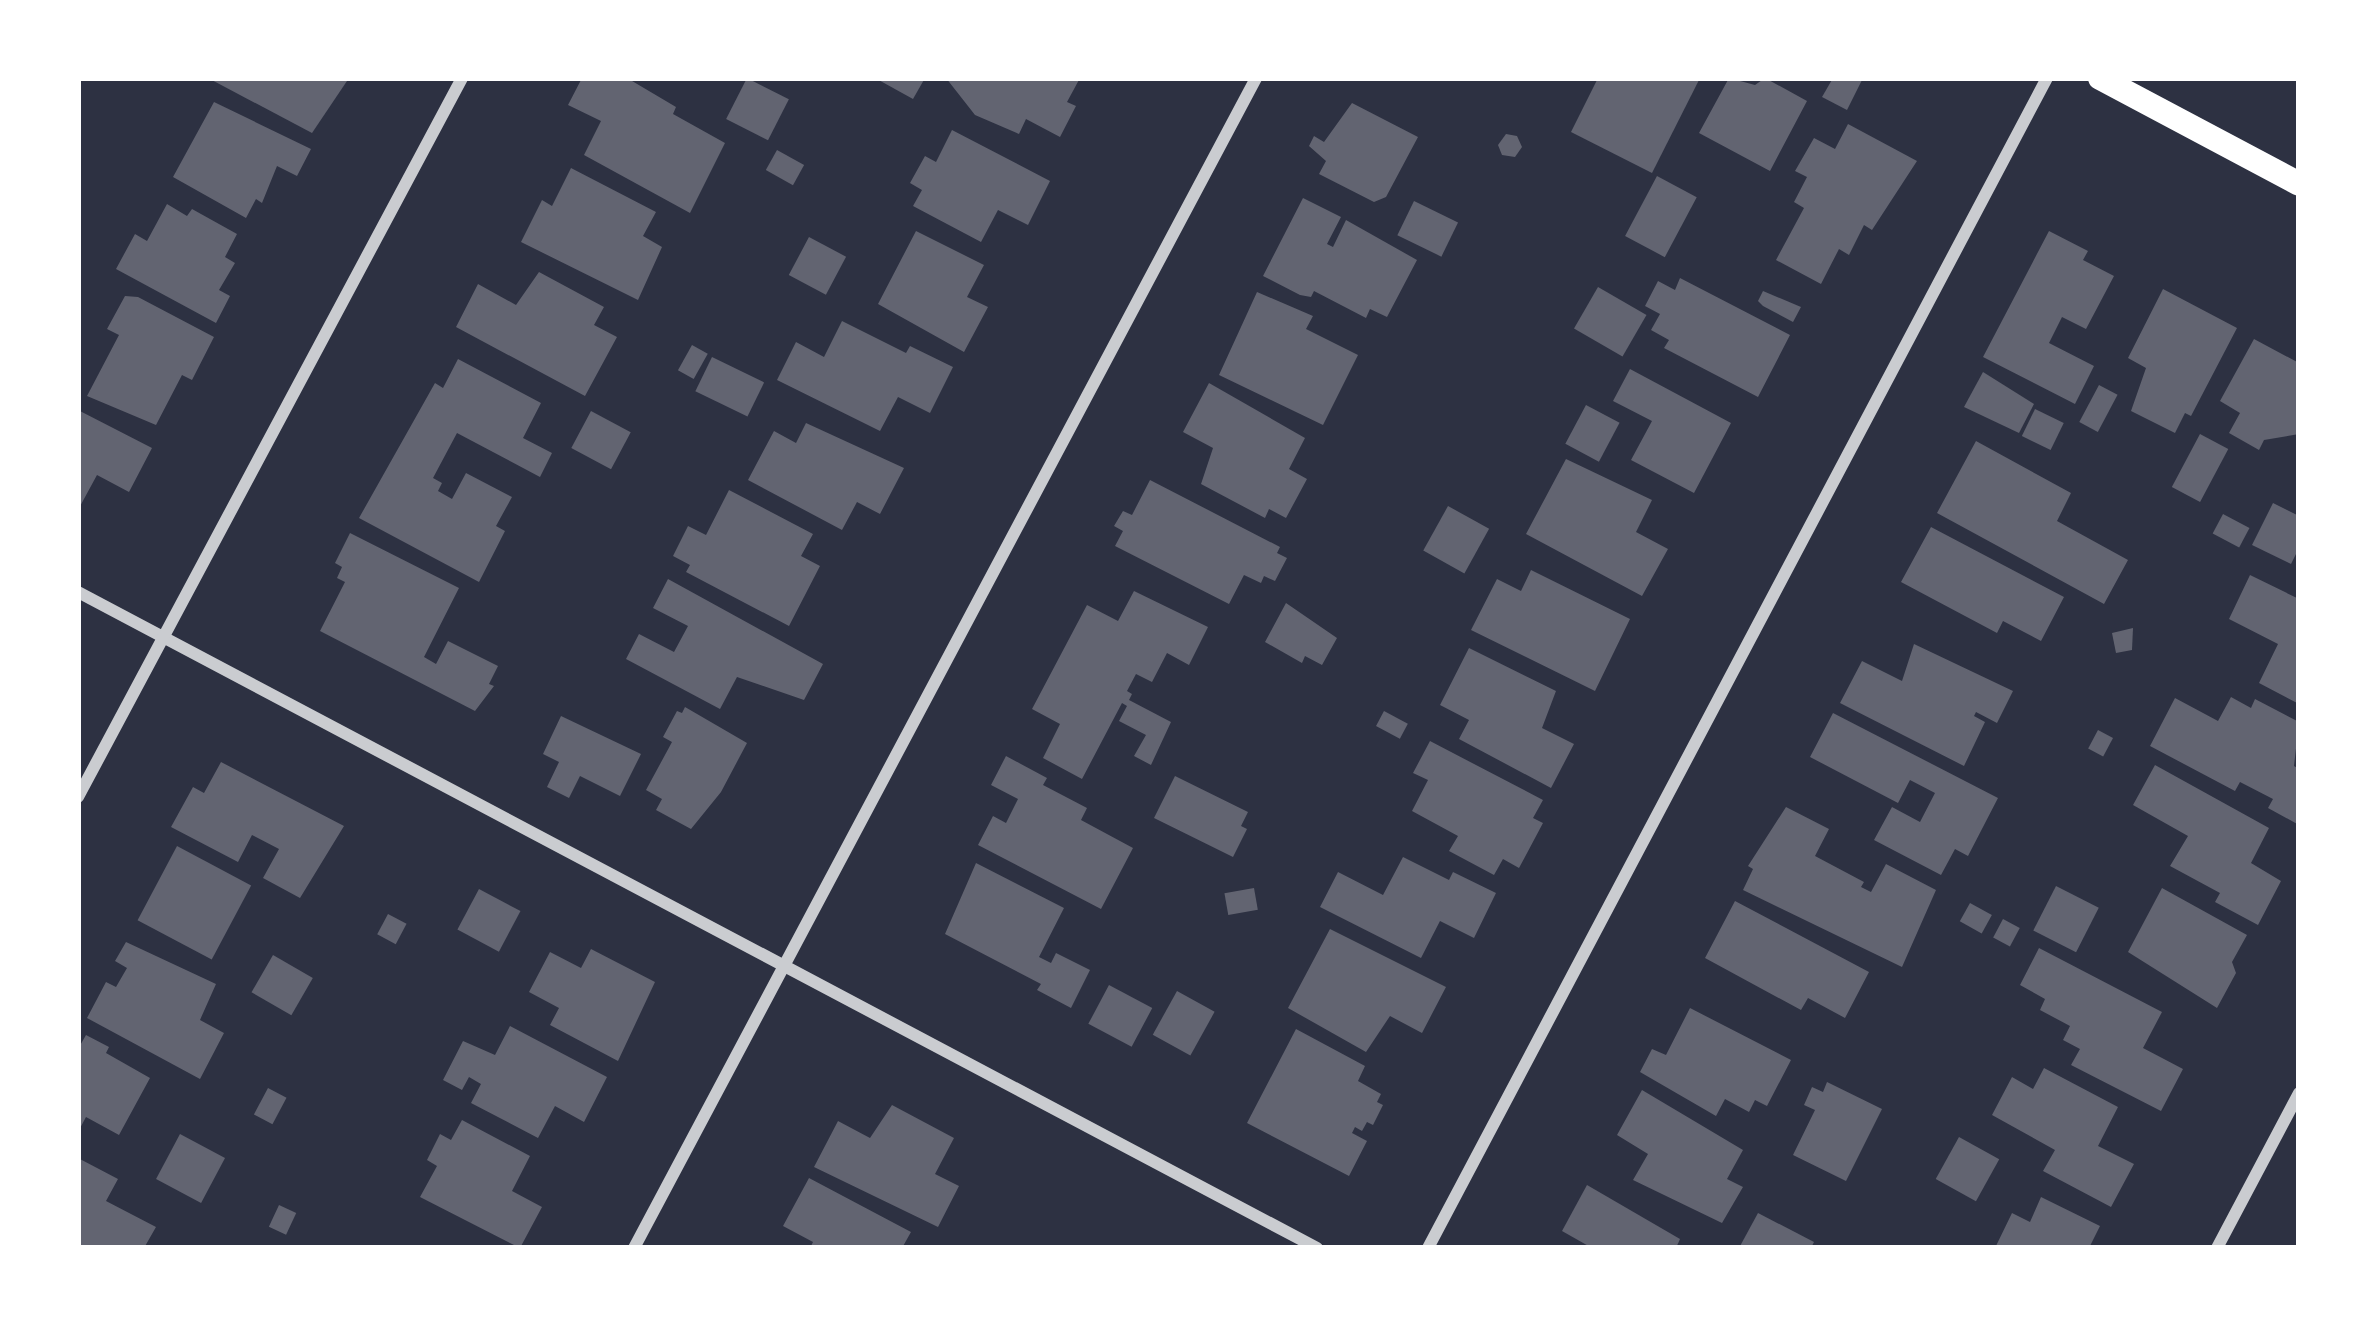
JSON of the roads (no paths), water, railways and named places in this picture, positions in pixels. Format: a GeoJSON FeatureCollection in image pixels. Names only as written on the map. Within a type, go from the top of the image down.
{"type":"FeatureCollection","features":[{"type":"Feature","properties":{"kind":"main road"},"geometry":{"type":"LineString","coordinates":[[2100,78],[2299,184]]}},
{"type":"Feature","properties":{"kind":"street"},"geometry":{"type":"LineString","coordinates":[[78,797],[462,78]]}},
{"type":"Feature","properties":{"kind":"street"},"geometry":{"type":"LineString","coordinates":[[634,1248],[1256,78]]}},
{"type":"Feature","properties":{"kind":"street"},"geometry":{"type":"LineString","coordinates":[[1429,1248],[2047,78]]}},
{"type":"Feature","properties":{"kind":"street"},"geometry":{"type":"LineString","coordinates":[[78,592],[1317,1248]]}},
{"type":"Feature","properties":{"kind":"street"},"geometry":{"type":"LineString","coordinates":[[2217,1248],[2299,1093]]}}]}
